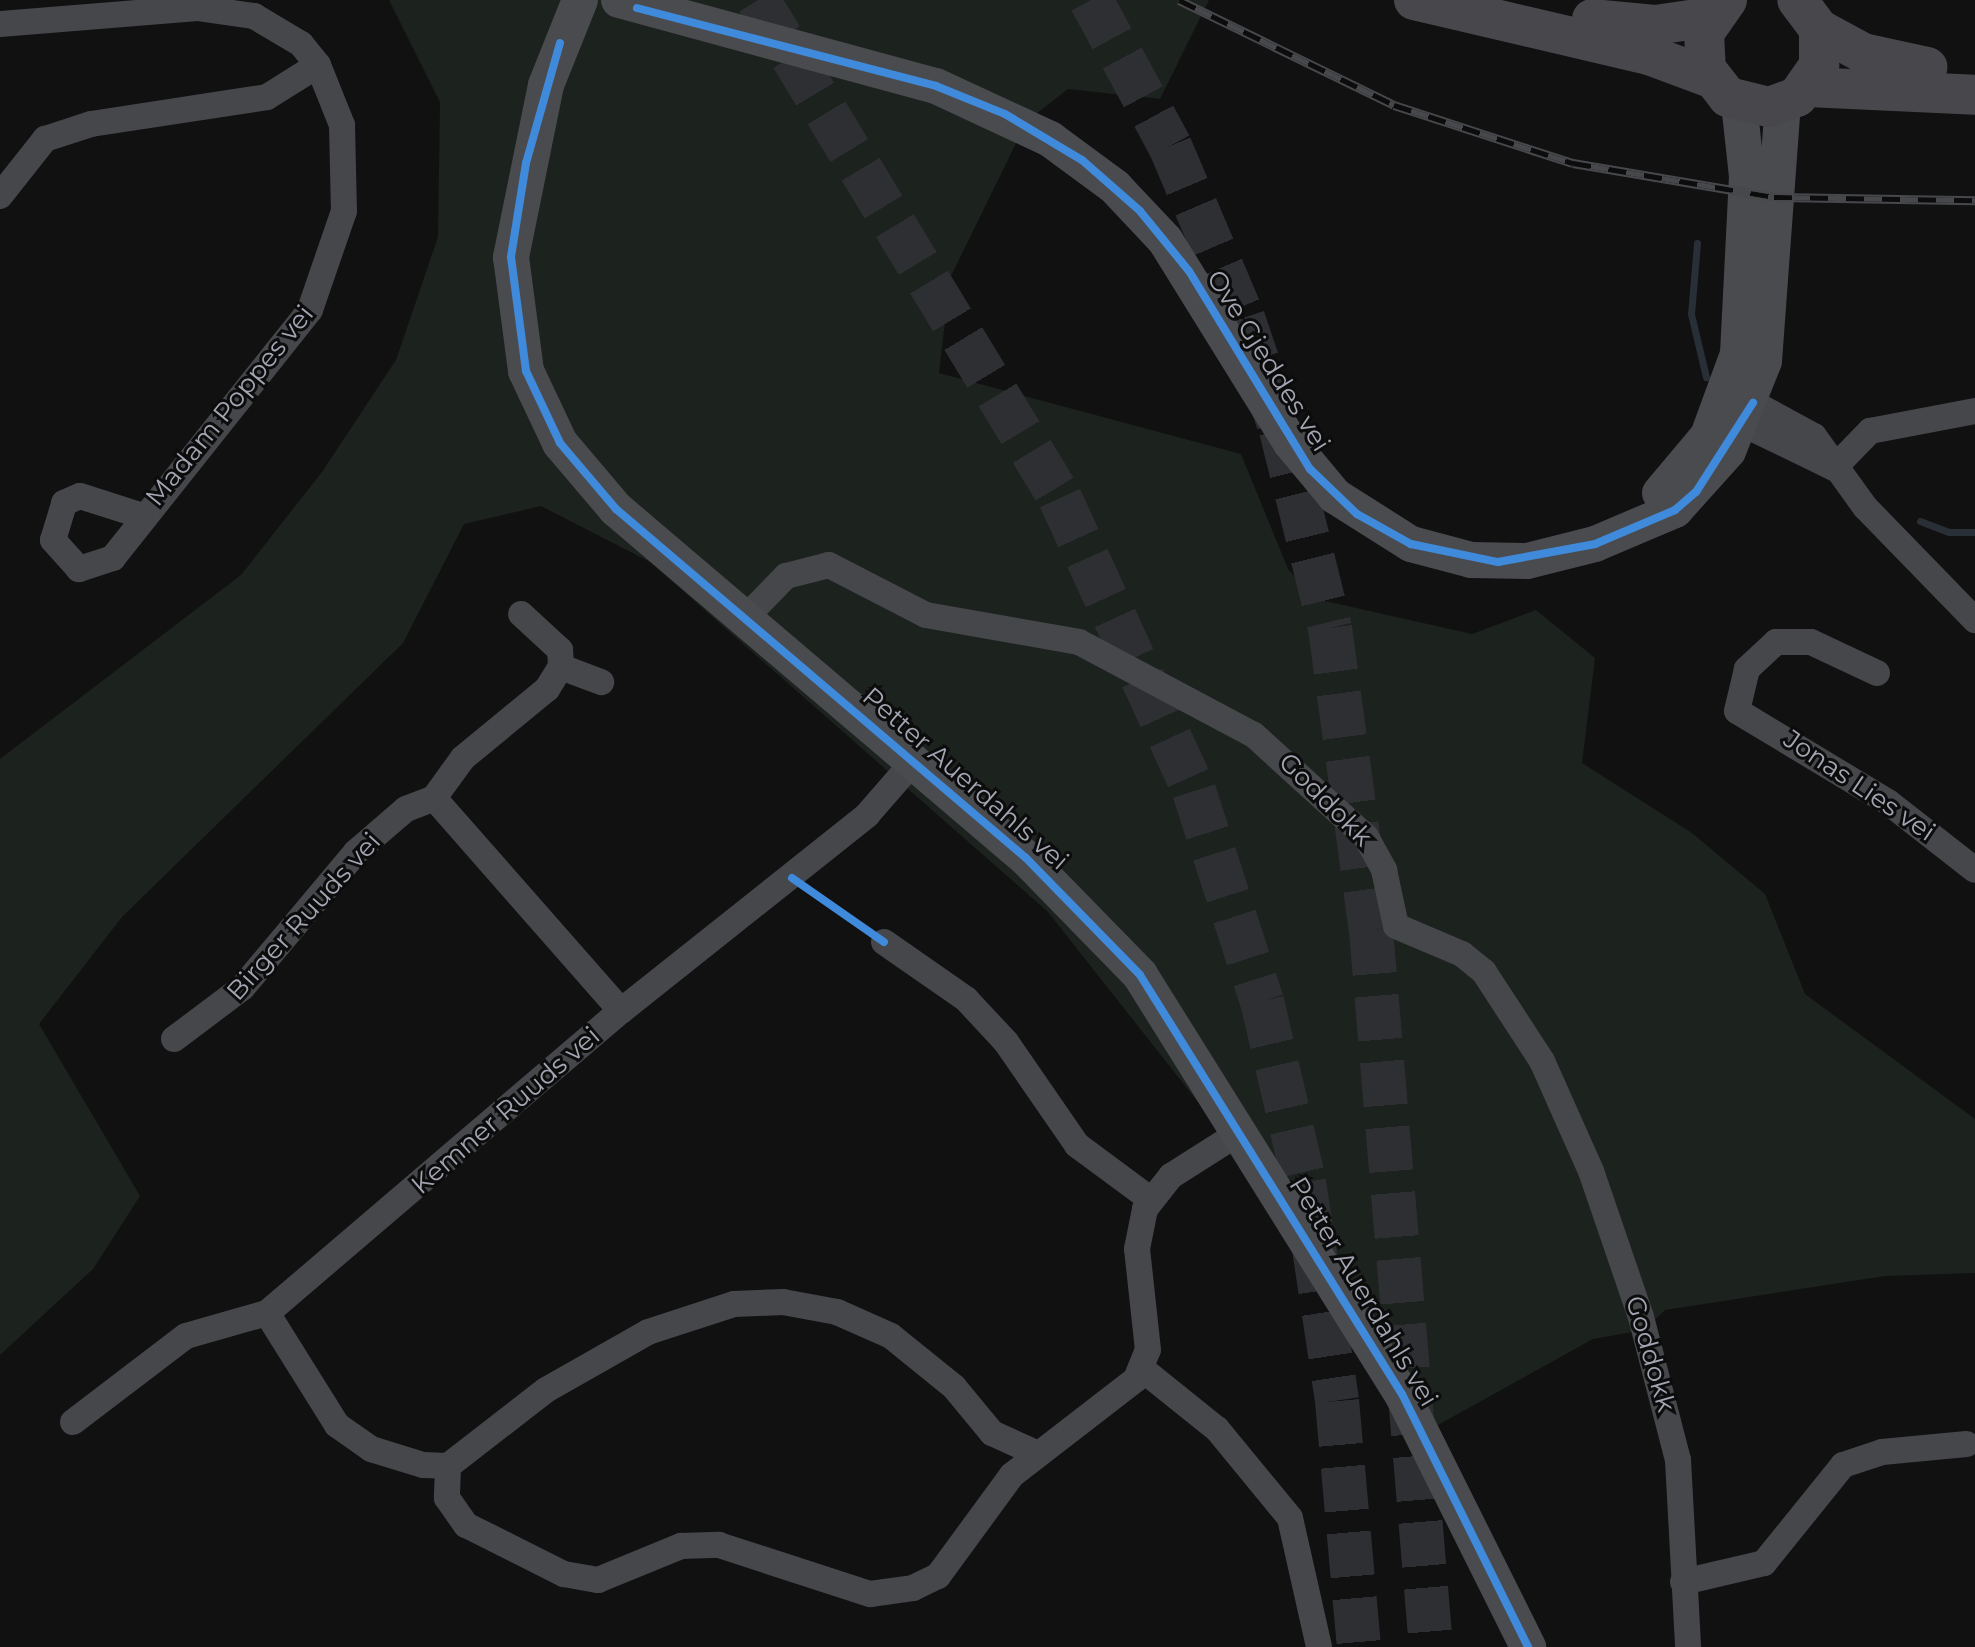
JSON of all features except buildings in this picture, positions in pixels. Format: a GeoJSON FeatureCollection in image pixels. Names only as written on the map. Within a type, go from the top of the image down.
{"type":"FeatureCollection","features":[{"type":"Feature","properties":{"kind":"main road"},"geometry":{"type":"LineString","coordinates":[[1414,0],[1649,55],[1725,90],[1796,95],[1975,95]]}},
{"type":"Feature","properties":{"kind":"main road"},"geometry":{"type":"LineString","coordinates":[[1503,0],[1637,25],[1719,8]]}},
{"type":"Feature","properties":{"kind":"main road"},"geometry":{"type":"LineString","coordinates":[[1719,8],[1703,45],[1725,90]]}},
{"type":"Feature","properties":{"kind":"main road"},"geometry":{"type":"LineString","coordinates":[[1796,95],[1819,65],[1808,14]]}},
{"type":"Feature","properties":{"kind":"main road"},"geometry":{"type":"LineString","coordinates":[[1808,14],[1878,58],[1975,71]]}},
{"type":"Feature","properties":{"kind":"street","name":"Petter Auerdahls vei"},"geometry":{"type":"LineString","coordinates":[[580,0],[550,73],[514,222],[512,302],[526,371],[580,471],[745,618],[915,760],[1116,946],[1182,1032],[1418,1422],[1528,1647]]}},
{"type":"Feature","properties":{"kind":"street","name":"Ove Gjeddes vei"},"geometry":{"type":"LineString","coordinates":[[619,0],[936,86],[1005,114],[1082,160],[1140,211],[1189,271],[1310,469],[1383,530],[1442,554],[1498,562],[1558,556],[1623,531],[1741,409],[1768,338],[1772,183],[1796,95]]}},
{"type":"Feature","properties":{"kind":"street","name":"Madam Poppes vei"},"geometry":{"type":"LineString","coordinates":[[0,24],[229,9],[278,26],[318,65],[347,155],[344,211],[324,283],[291,337],[161,500],[140,515]]}},
{"type":"Feature","properties":{"kind":"street"},"geometry":{"type":"LineString","coordinates":[[0,196],[45,139],[91,124],[267,97],[318,65]]}},
{"type":"Feature","properties":{"kind":"street","name":"Ove Gjeddes vei"},"geometry":{"type":"LineString","coordinates":[[1725,90],[1746,147],[1741,409]]}},
{"type":"Feature","properties":{"kind":"street"},"geometry":{"type":"LineString","coordinates":[[1741,409],[1814,436],[1834,468],[1975,620]]}},
{"type":"Feature","properties":{"kind":"street"},"geometry":{"type":"LineString","coordinates":[[1834,468],[1870,431],[1975,411]]}},
{"type":"Feature","properties":{"kind":"street","name":"Goddokk"},"geometry":{"type":"LineString","coordinates":[[745,618],[786,576],[829,565],[926,615],[1079,642],[1254,735],[1366,837],[1384,870],[1396,926],[1462,954],[1484,972],[1542,1061],[1574,1128],[1664,1399],[1680,1477],[1688,1647]]}},
{"type":"Feature","properties":{"kind":"street"},"geometry":{"type":"LineString","coordinates":[[521,614],[552,637],[561,667],[601,682]]}},
{"type":"Feature","properties":{"kind":"street","name":"Jonas Lies vei"},"geometry":{"type":"LineString","coordinates":[[1877,673],[1811,642],[1776,642],[1747,669],[1737,711],[1888,802],[1975,870]]}},
{"type":"Feature","properties":{"kind":"street","name":"Birger Ruuds vei"},"geometry":{"type":"LineString","coordinates":[[174,1039],[242,988],[356,852],[406,809],[434,798],[463,758],[547,689],[561,667]]}},
{"type":"Feature","properties":{"kind":"street","name":"Kemner Ruuds vei"},"geometry":{"type":"LineString","coordinates":[[73,1422],[186,1336],[267,1313],[621,1011],[867,815],[915,760]]}},
{"type":"Feature","properties":{"kind":"street"},"geometry":{"type":"LineString","coordinates":[[434,798],[621,1011]]}},
{"type":"Feature","properties":{"kind":"street"},"geometry":{"type":"LineString","coordinates":[[884,942],[966,999],[1006,1042],[1077,1145],[1150,1199]]}},
{"type":"Feature","properties":{"kind":"street"},"geometry":{"type":"LineString","coordinates":[[448,1466],[447,1498],[466,1525],[564,1574],[598,1580],[681,1546],[719,1545],[849,1589],[891,1593],[938,1576],[967,1529],[1038,1454],[1127,1389],[1142,1369],[1149,1336],[1137,1249],[1150,1199],[1171,1176],[1242,1131]]}},
{"type":"Feature","properties":{"kind":"street"},"geometry":{"type":"LineString","coordinates":[[267,1313],[337,1425],[395,1458],[448,1466],[546,1390],[648,1332],[734,1304],[783,1302],[837,1312],[891,1336],[954,1387],[992,1433],[1038,1454]]}},
{"type":"Feature","properties":{"kind":"street"},"geometry":{"type":"LineString","coordinates":[[1142,1369],[1217,1429],[1290,1518],[1319,1647]]}},
{"type":"Feature","properties":{"kind":"street"},"geometry":{"type":"LineString","coordinates":[[1683,1582],[1741,1573],[1771,1558],[1843,1465],[1882,1452],[1967,1444]]}},
{"type":"Feature","properties":{"kind":"shaded area"},"geometry":{"type":"Polygon","coordinates":[[[389,0],[1209,0],[1160,99],[1068,89],[1027,121],[950,278],[939,373],[1241,454],[1288,569],[1316,599],[1472,634],[1536,610],[1595,658],[1582,763],[1692,833],[1765,894],[1805,994],[1975,1119],[1975,1273],[1885,1276],[1665,1310],[1644,1330],[1593,1339],[1418,1436],[1287,1215],[1048,912],[650,562],[541,506],[464,524],[403,643],[122,917],[39,1024],[140,1196],[93,1269],[0,1355],[0,759],[241,575],[322,472],[396,360],[438,237],[440,102],[389,0]]]}},
{"type":"Feature","properties":{"kind":"waterway"},"geometry":{"type":"LineString","coordinates":[[1697,243],[1691,314],[1706,377]]}},
{"type":"Feature","properties":{"kind":"waterway"},"geometry":{"type":"LineString","coordinates":[[1920,521],[1949,532],[1975,532]]}},
{"type":"Feature","properties":{"kind":"tunnel"},"geometry":{"type":"LineString","coordinates":[[758,0],[1060,498],[1194,791],[1262,1001],[1304,1182],[1337,1401],[1359,1647]]}},
{"type":"Feature","properties":{"kind":"tunnel"},"geometry":{"type":"LineString","coordinates":[[1091,0],[1170,146],[1243,318],[1281,430],[1330,628],[1371,930],[1431,1647]]}},
{"type":"Feature","properties":{"kind":"railway"},"geometry":{"type":"LineString","coordinates":[[1179,0],[1394,105],[1573,163],[1774,197],[1975,200]]}},
{"type":"Feature","properties":{"kind":"cycle path"},"geometry":{"type":"LineString","coordinates":[[637,8],[936,86],[1005,114],[1082,160],[1140,211],[1189,271],[1310,469],[1357,514],[1411,544],[1498,562],[1595,544],[1675,510],[1696,492],[1753,403]]}},
{"type":"Feature","properties":{"kind":"cycle path"},"geometry":{"type":"LineString","coordinates":[[560,43],[526,163],[511,257],[526,371],[560,443],[616,509],[1026,858],[1140,975],[1402,1394],[1528,1647]]}},
{"type":"Feature","properties":{"kind":"cycle path"},"geometry":{"type":"LineString","coordinates":[[792,878],[884,942]]}}]}
